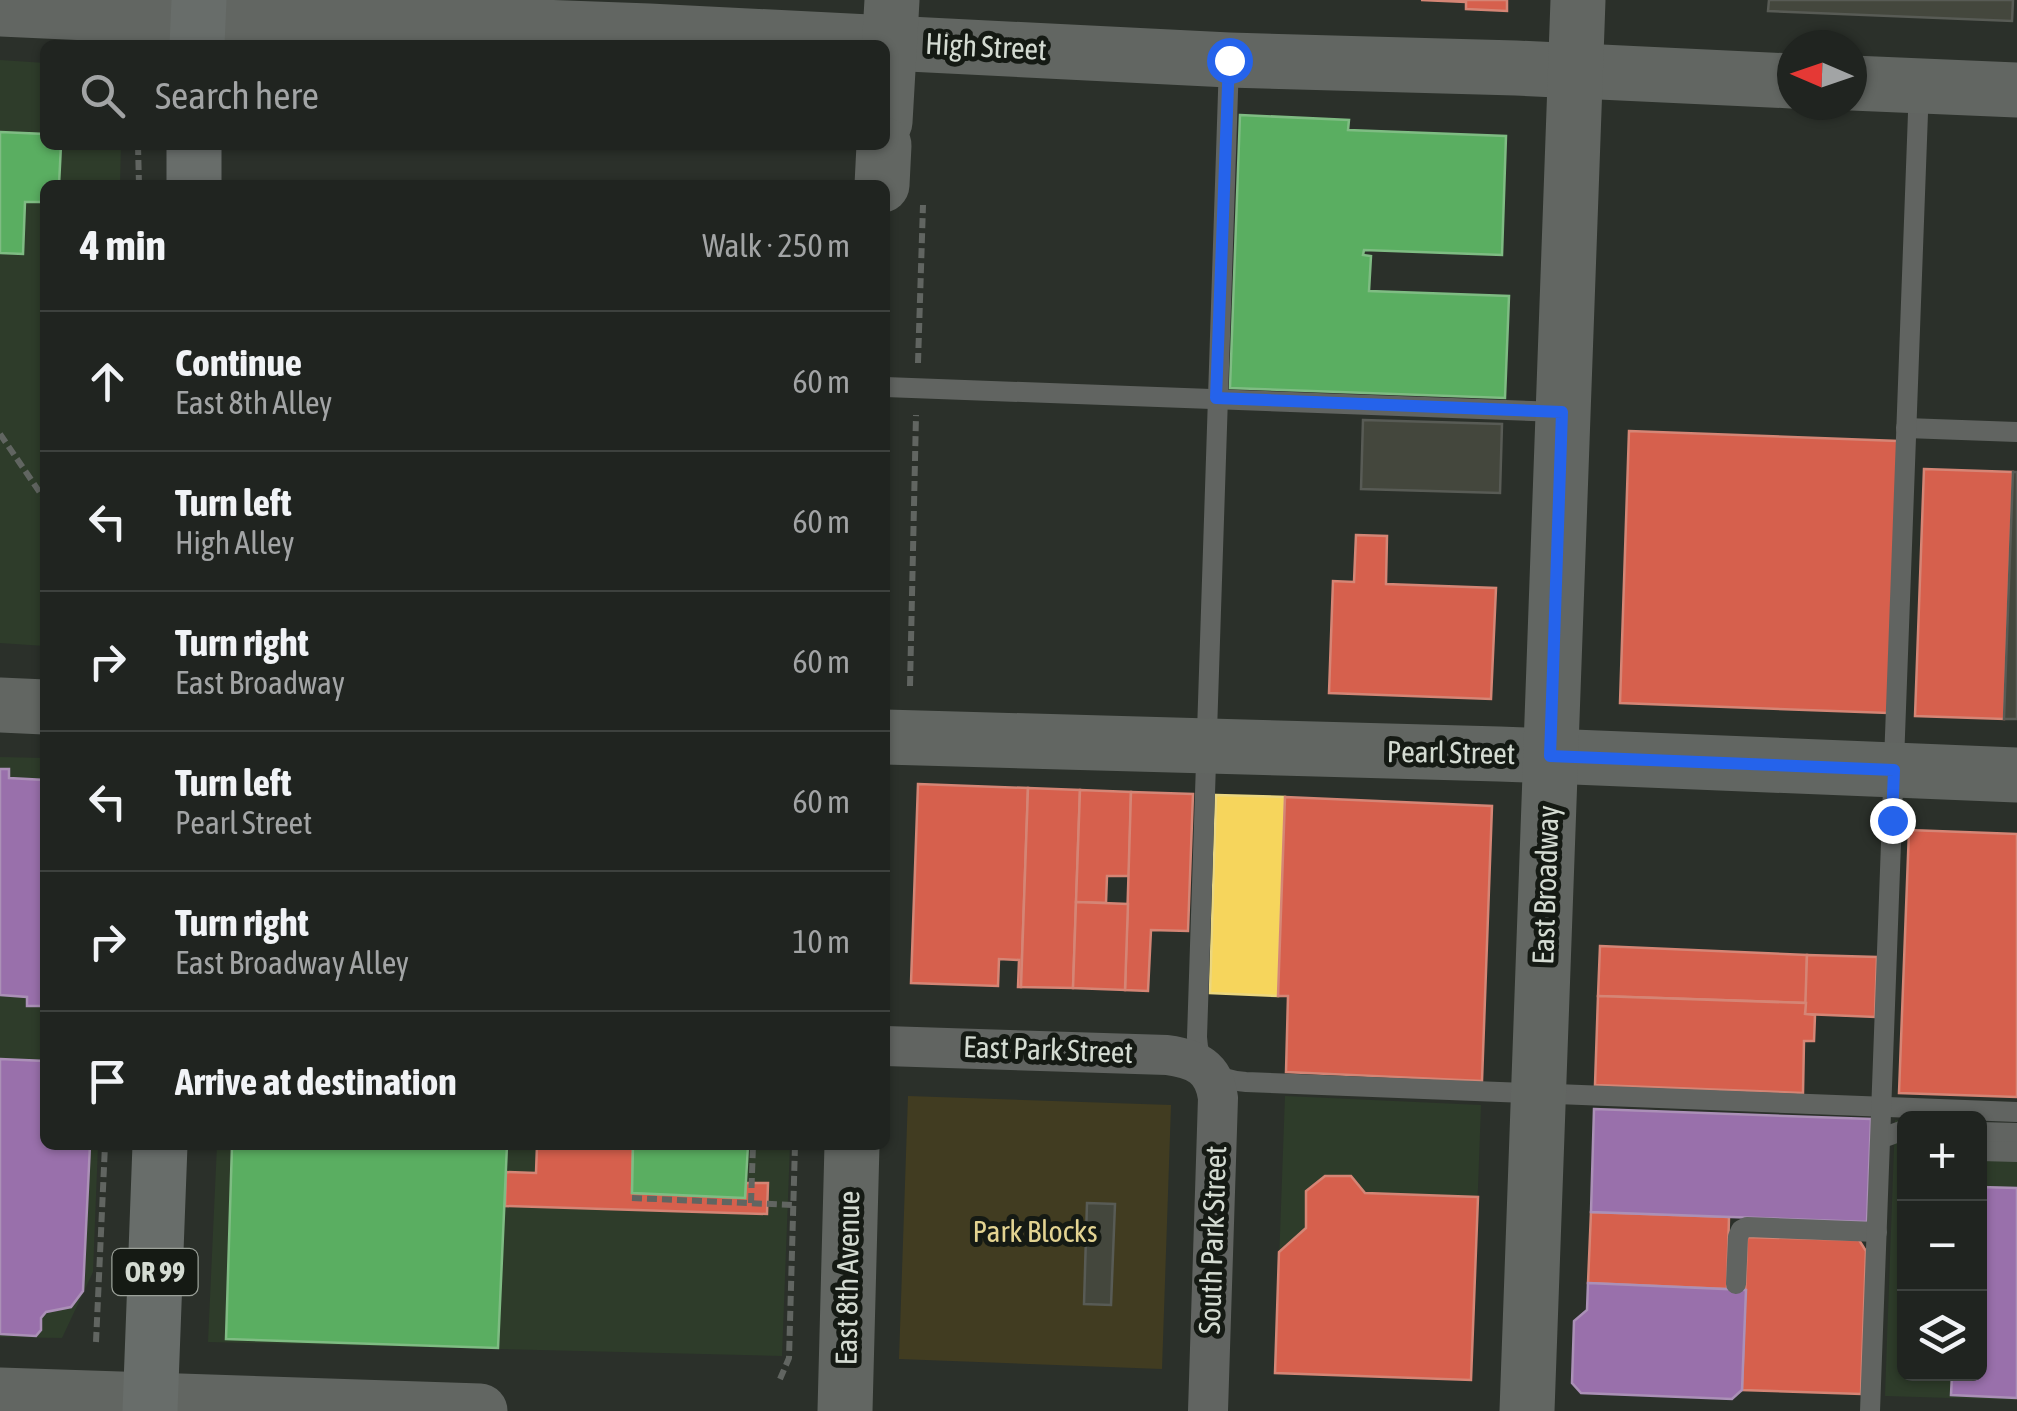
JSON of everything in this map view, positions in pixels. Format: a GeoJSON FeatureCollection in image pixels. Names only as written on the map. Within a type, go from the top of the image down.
{"type":"FeatureCollection","features":[{"type":"Feature","properties":{"kind":"main road","name":"East Broadway"},"geometry":{"type":"LineString","coordinates":[[1527,1411],[1578,0]]}},
{"type":"Feature","properties":{"kind":"main road","name":"High Street"},"geometry":{"type":"LineString","coordinates":[[0,9],[64,6],[198,21],[266,16],[891,21],[1229,60],[1777,80]]}},
{"type":"Feature","properties":{"kind":"main road"},"geometry":{"type":"LineString","coordinates":[[1867,83],[2017,90]]}},
{"type":"Feature","properties":{"kind":"main road"},"geometry":{"type":"LineString","coordinates":[[194,150],[194,180]]}},
{"type":"Feature","properties":{"kind":"main road"},"geometry":{"type":"LineString","coordinates":[[882,180],[884,150]]}},
{"type":"Feature","properties":{"kind":"main road"},"geometry":{"type":"LineString","coordinates":[[0,705],[40,707]]}},
{"type":"Feature","properties":{"kind":"main road","name":"Pearl Street"},"geometry":{"type":"LineString","coordinates":[[890,737],[1550,756],[2017,776]]}},
{"type":"Feature","properties":{"kind":"main road","name":"OR 99"},"geometry":{"type":"LineString","coordinates":[[150,1406],[160,1150]]}},
{"type":"Feature","properties":{"kind":"main road","name":"East 8th Avenue"},"geometry":{"type":"LineString","coordinates":[[845,1411],[852,1150]]}},
{"type":"Feature","properties":{"kind":"main road"},"geometry":{"type":"LineString","coordinates":[[0,1396],[150,1406],[480,1411]]}},
{"type":"Feature","properties":{"kind":"street","name":"East Park Street"},"geometry":{"type":"LineString","coordinates":[[890,1046],[1168,1055],[1192,1059],[1208,1070]]}},
{"type":"Feature","properties":{"kind":"street","name":"South Park Street"},"geometry":{"type":"LineString","coordinates":[[1208,1070],[1218,1098],[1208,1411]]}},
{"type":"Feature","properties":{"kind":"lane"},"geometry":{"type":"LineString","coordinates":[[1229,60],[1197,1036],[1199,1054],[1208,1070],[1225,1079],[1246,1082],[2017,1112]]}},
{"type":"Feature","properties":{"kind":"lane"},"geometry":{"type":"LineString","coordinates":[[1870,1411],[1919,84]]}},
{"type":"Feature","properties":{"kind":"lane"},"geometry":{"type":"LineString","coordinates":[[890,387],[1562,412]]}},
{"type":"Feature","properties":{"kind":"lane"},"geometry":{"type":"LineString","coordinates":[[1906,428],[2017,432]]}},
{"type":"Feature","properties":{"kind":"lane"},"geometry":{"type":"LineString","coordinates":[[1987,1132],[2017,1133]]}},
{"type":"Feature","properties":{"kind":"lane"},"geometry":{"type":"LineString","coordinates":[[1882,1138],[1897,1133]]}},
{"type":"Feature","properties":{"kind":"lane"},"geometry":{"type":"LineString","coordinates":[[1882,1138],[1897,1146]]}},
{"type":"Feature","properties":{"kind":"lane"},"geometry":{"type":"LineString","coordinates":[[1987,1151],[2017,1152]]}},
{"type":"Feature","properties":{"kind":"lane"},"geometry":{"type":"LineString","coordinates":[[1736,1284],[1738,1237],[1747,1227],[1877,1232]]}},
{"type":"Feature","properties":{"kind":"path"},"geometry":{"type":"LineString","coordinates":[[138,150],[139,180]]}},
{"type":"Feature","properties":{"kind":"path"},"geometry":{"type":"LineString","coordinates":[[0,434],[40,493]]}},
{"type":"Feature","properties":{"kind":"path"},"geometry":{"type":"LineString","coordinates":[[96,1342],[105,1150]]}},
{"type":"Feature","properties":{"kind":"path"},"geometry":{"type":"LineString","coordinates":[[751,1203],[753,1150]]}},
{"type":"Feature","properties":{"kind":"path"},"geometry":{"type":"LineString","coordinates":[[780,1379],[788,1358],[795,1150]]}},
{"type":"Feature","properties":{"kind":"path"},"geometry":{"type":"LineString","coordinates":[[632,1198],[793,1204]]}},
{"type":"Feature","properties":{"kind":"shaded area"},"geometry":{"type":"Polygon","coordinates":[[[0,60],[40,63],[40,150],[121,150],[120,180],[40,180],[40,646],[0,643],[0,60]]]}},
{"type":"Feature","properties":{"kind":"shaded area"},"geometry":{"type":"Polygon","coordinates":[[[0,757],[40,758],[40,1150],[98,1150],[93,1272],[62,1338],[0,1337],[0,757]]]}},
{"type":"Feature","properties":{"kind":"shaded area"},"geometry":{"type":"Polygon","coordinates":[[[1285,1096],[1481,1105],[1471,1380],[1275,1373],[1285,1096]]]}},
{"type":"Feature","properties":{"kind":"shaded area"},"geometry":{"type":"Polygon","coordinates":[[[1895,1120],[1897,1381],[1987,1381],[1987,1123],[2017,1125],[2017,1400],[1885,1396],[1895,1120]]]}},
{"type":"Feature","properties":{"kind":"shaded area"},"geometry":{"type":"Polygon","coordinates":[[[217,1150],[790,1150],[782,1356],[208,1342],[217,1150]]]}},
{"type":"Feature","properties":{"kind":"green space","name":"Park Blocks"},"geometry":{"type":"Polygon","coordinates":[[[908,1096],[1171,1105],[1162,1369],[899,1359],[908,1096]]]}},
{"type":"Feature","properties":{"kind":"building: Homes"},"geometry":{"type":"Polygon","coordinates":[[[1216,795],[1285,797],[1278,996],[1210,993],[1216,795]]]}},
{"type":"Feature","properties":{"kind":"building: Shops"},"geometry":{"type":"Polygon","coordinates":[[[1421,0],[1507,0],[1507,11],[1466,9],[1466,2],[1421,0]]]}},
{"type":"Feature","properties":{"kind":"building: Shops"},"geometry":{"type":"Polygon","coordinates":[[[1629,431],[1898,441],[1888,713],[1620,703],[1629,431]]]}},
{"type":"Feature","properties":{"kind":"building: Shops"},"geometry":{"type":"Polygon","coordinates":[[[1924,469],[2013,472],[2004,719],[1915,716],[1924,469]]]}},
{"type":"Feature","properties":{"kind":"building: Shops"},"geometry":{"type":"Polygon","coordinates":[[[1356,535],[1387,536],[1386,584],[1496,588],[1491,699],[1329,693],[1333,581],[1354,582],[1356,535]]]}},
{"type":"Feature","properties":{"kind":"building: Shops"},"geometry":{"type":"Polygon","coordinates":[[[918,784],[1028,788],[1021,987],[1019,960],[999,959],[998,986],[911,983],[918,784]]]}},
{"type":"Feature","properties":{"kind":"building: Shops"},"geometry":{"type":"Polygon","coordinates":[[[1028,788],[1080,790],[1073,988],[1021,987],[1028,788]]]}},
{"type":"Feature","properties":{"kind":"building: Shops"},"geometry":{"type":"Polygon","coordinates":[[[1080,790],[1131,792],[1129,876],[1107,876],[1106,903],[1076,902],[1080,790]]]}},
{"type":"Feature","properties":{"kind":"building: Shops"},"geometry":{"type":"Polygon","coordinates":[[[1131,792],[1193,794],[1188,931],[1151,930],[1148,991],[1125,990],[1131,792]]]}},
{"type":"Feature","properties":{"kind":"building: Shops"},"geometry":{"type":"Polygon","coordinates":[[[1285,797],[1492,806],[1482,1081],[1286,1072],[1288,996],[1278,996],[1285,797]]]}},
{"type":"Feature","properties":{"kind":"building: Shops"},"geometry":{"type":"Polygon","coordinates":[[[1909,830],[2017,834],[2017,1097],[1899,1093],[1909,830]]]}},
{"type":"Feature","properties":{"kind":"building: Shops"},"geometry":{"type":"Polygon","coordinates":[[[1076,902],[1128,904],[1125,990],[1073,988],[1076,902]]]}},
{"type":"Feature","properties":{"kind":"building: Shops"},"geometry":{"type":"Polygon","coordinates":[[[1600,946],[1807,955],[1806,1003],[1598,996],[1600,946]]]}},
{"type":"Feature","properties":{"kind":"building: Shops"},"geometry":{"type":"Polygon","coordinates":[[[1807,955],[1877,957],[1875,1017],[1805,1014],[1807,955]]]}},
{"type":"Feature","properties":{"kind":"building: Shops"},"geometry":{"type":"Polygon","coordinates":[[[1598,996],[1806,1003],[1805,1014],[1815,1015],[1814,1041],[1804,1041],[1803,1093],[1595,1085],[1598,996]]]}},
{"type":"Feature","properties":{"kind":"building: Shops"},"geometry":{"type":"Polygon","coordinates":[[[537,1150],[633,1150],[632,1193],[745,1198],[746,1183],[768,1183],[767,1214],[505,1206],[506,1172],[536,1173],[537,1150]]]}},
{"type":"Feature","properties":{"kind":"building: Shops"},"geometry":{"type":"Polygon","coordinates":[[[1325,1176],[1351,1176],[1365,1193],[1478,1197],[1471,1380],[1275,1373],[1279,1252],[1306,1228],[1306,1191],[1325,1176]]]}},
{"type":"Feature","properties":{"kind":"building: Shops"},"geometry":{"type":"Polygon","coordinates":[[[1591,1212],[1729,1217],[1727,1289],[1588,1283],[1591,1212]]]}},
{"type":"Feature","properties":{"kind":"building: Shops"},"geometry":{"type":"Polygon","coordinates":[[[1747,1237],[1859,1240],[1866,1251],[1861,1394],[1742,1390],[1747,1237]]]}},
{"type":"Feature","properties":{"kind":"building: Offices"},"geometry":{"type":"Polygon","coordinates":[[[0,769],[9,769],[9,778],[40,780],[40,1006],[27,1006],[27,997],[0,995],[0,769]]]}},
{"type":"Feature","properties":{"kind":"building: Offices"},"geometry":{"type":"Polygon","coordinates":[[[0,1059],[40,1061],[40,1150],[90,1150],[83,1291],[71,1307],[46,1312],[36,1336],[0,1334],[0,1059]]]}},
{"type":"Feature","properties":{"kind":"building: Offices"},"geometry":{"type":"Polygon","coordinates":[[[1594,1109],[1871,1119],[1867,1222],[1591,1212],[1594,1109]]]}},
{"type":"Feature","properties":{"kind":"building: Offices"},"geometry":{"type":"Polygon","coordinates":[[[1987,1187],[2017,1188],[2017,1398],[1951,1395],[1952,1381],[1987,1381],[1987,1187]]]}},
{"type":"Feature","properties":{"kind":"building: Offices"},"geometry":{"type":"Polygon","coordinates":[[[1588,1283],[1746,1290],[1742,1390],[1732,1399],[1581,1393],[1572,1383],[1574,1321],[1587,1310],[1588,1283]]]}},
{"type":"Feature","properties":{"kind":"building: Public"},"geometry":{"type":"Polygon","coordinates":[[[1240,115],[1349,120],[1348,130],[1506,136],[1502,255],[1364,250],[1363,255],[1371,256],[1369,291],[1509,296],[1505,398],[1230,388],[1240,115]]]}},
{"type":"Feature","properties":{"kind":"building: Public"},"geometry":{"type":"Polygon","coordinates":[[[0,132],[40,134],[40,150],[61,150],[59,180],[40,180],[40,202],[25,202],[23,254],[0,253],[0,132]]]}},
{"type":"Feature","properties":{"kind":"building: Public"},"geometry":{"type":"Polygon","coordinates":[[[232,1150],[507,1150],[498,1348],[226,1339],[232,1150]]]}},
{"type":"Feature","properties":{"kind":"building: Public"},"geometry":{"type":"Polygon","coordinates":[[[633,1150],[748,1150],[745,1198],[632,1193],[633,1150]]]}},
{"type":"Feature","properties":{"kind":"building: Other"},"geometry":{"type":"Polygon","coordinates":[[[1769,0],[2013,0],[2012,21],[1768,11],[1769,0]]]}},
{"type":"Feature","properties":{"kind":"building: Other"},"geometry":{"type":"Polygon","coordinates":[[[1363,420],[1502,424],[1500,493],[1361,489],[1363,420]]]}},
{"type":"Feature","properties":{"kind":"building: Other"},"geometry":{"type":"Polygon","coordinates":[[[2013,472],[2017,472],[2017,719],[2004,719],[2013,472]]]}},
{"type":"Feature","properties":{"kind":"building: Other"},"geometry":{"type":"Polygon","coordinates":[[[1087,1203],[1115,1204],[1111,1305],[1084,1304],[1087,1203]]]}},
{"type":"Feature","properties":{"kind":"route"},"geometry":{"type":"LineString","coordinates":[[1229,60],[1216,398],[1562,412],[1550,756],[1894,770],[1892,820]]}}]}
